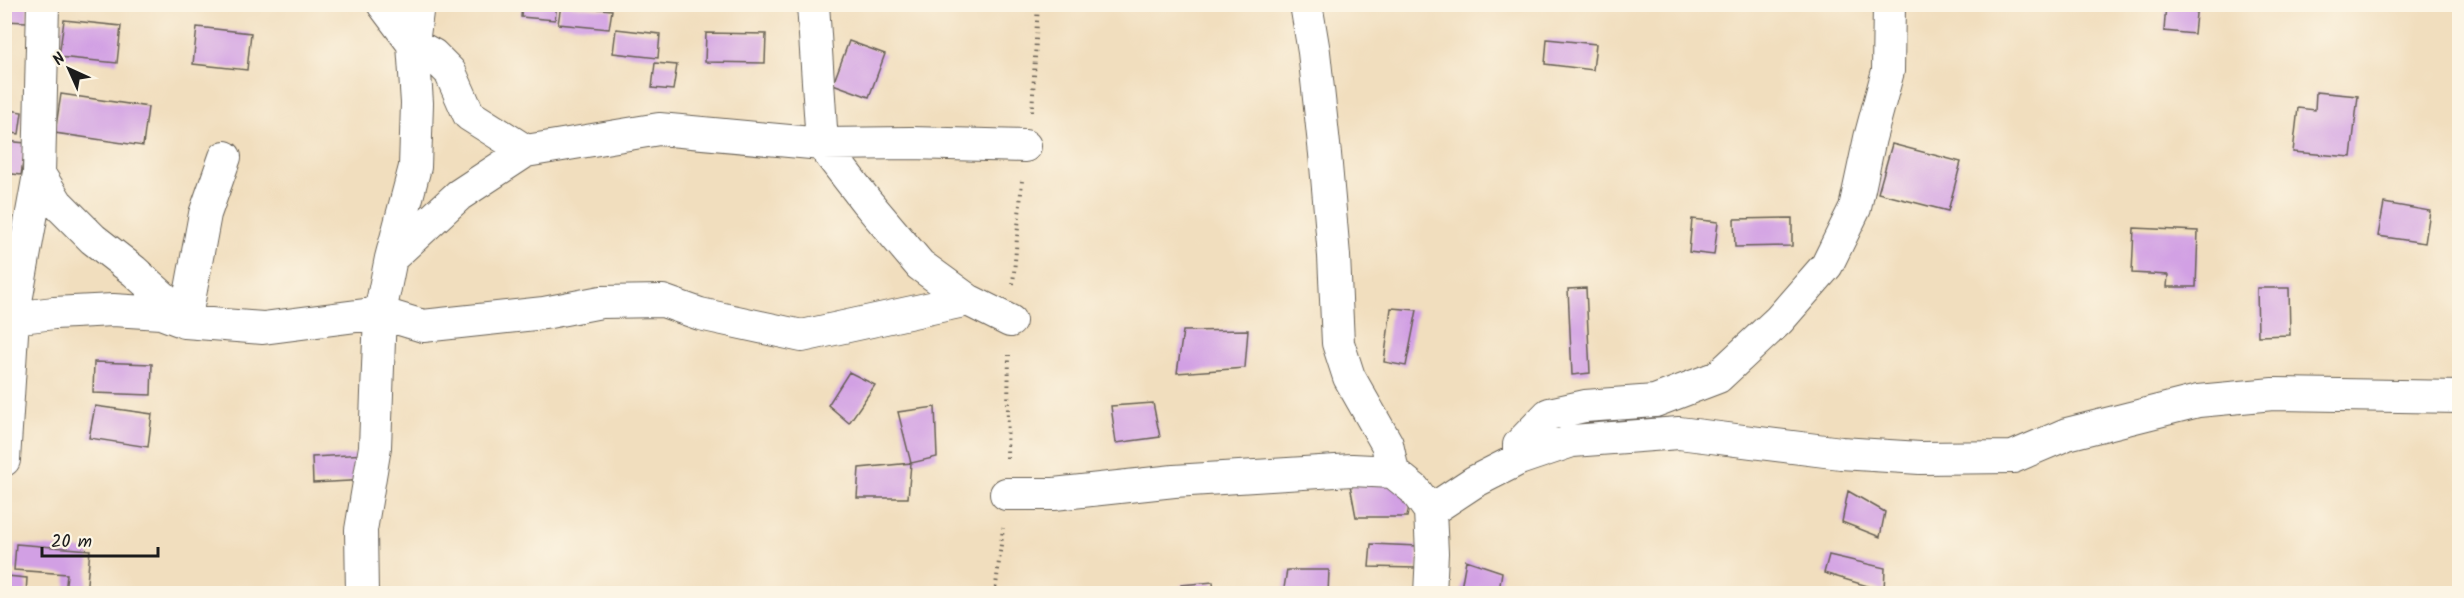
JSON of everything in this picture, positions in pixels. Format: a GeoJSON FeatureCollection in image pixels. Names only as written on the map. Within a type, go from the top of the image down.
{"type":"FeatureCollection","features":[{"type":"Feature","properties":{"kind":"street"},"geometry":{"type":"LineString","coordinates":[[4,460],[6,399],[13,318],[39,174],[43,4]]}},
{"type":"Feature","properties":{"kind":"street"},"geometry":{"type":"LineString","coordinates":[[383,4],[413,44],[433,55],[450,72],[469,115],[526,152]]}},
{"type":"Feature","properties":{"kind":"street"},"geometry":{"type":"LineString","coordinates":[[362,594],[361,530],[375,447],[380,313],[391,258],[415,167],[417,103],[413,44],[418,4]]}},
{"type":"Feature","properties":{"kind":"street"},"geometry":{"type":"LineString","coordinates":[[813,4],[822,144],[920,265],[968,300],[1010,321]]}},
{"type":"Feature","properties":{"kind":"street"},"geometry":{"type":"LineString","coordinates":[[1306,4],[1314,51],[1325,154],[1334,256],[1338,343],[1349,377],[1387,444],[1393,472]]}},
{"type":"Feature","properties":{"kind":"street"},"geometry":{"type":"LineString","coordinates":[[1519,459],[1519,445],[1549,414],[1585,406],[1654,401],[1718,377],[1779,320],[1827,265],[1855,208],[1870,138],[1888,71],[1889,4]]}},
{"type":"Feature","properties":{"kind":"street"},"geometry":{"type":"LineString","coordinates":[[391,258],[459,195],[526,152],[661,118],[822,144],[911,143],[1025,146]]}},
{"type":"Feature","properties":{"kind":"street"},"geometry":{"type":"LineString","coordinates":[[184,322],[206,214],[225,157]]}},
{"type":"Feature","properties":{"kind":"street"},"geometry":{"type":"LineString","coordinates":[[39,174],[57,203],[93,239],[165,299],[184,322]]}},
{"type":"Feature","properties":{"kind":"street"},"geometry":{"type":"LineString","coordinates":[[13,318],[113,310],[161,313],[184,322],[263,328],[380,313],[423,326],[544,314],[601,302],[663,301],[700,314],[802,336],[968,300]]}},
{"type":"Feature","properties":{"kind":"street"},"geometry":{"type":"LineString","coordinates":[[1430,511],[1474,482],[1519,459],[1572,441],[1679,433],[1841,453],[1920,458],[2013,457],[2067,434],[2198,401],[2272,394],[2460,397]]}},
{"type":"Feature","properties":{"kind":"street"},"geometry":{"type":"LineString","coordinates":[[1006,494],[1054,494],[1174,481],[1352,470],[1393,472],[1414,489],[1430,511],[1432,553],[1430,594]]}},
{"type":"Feature","properties":{"kind":"building"},"geometry":{"type":"Polygon","coordinates":[[[4,4],[28,4],[27,22],[4,21],[4,4]]]}},
{"type":"Feature","properties":{"kind":"building"},"geometry":{"type":"Polygon","coordinates":[[[522,4],[557,4],[555,20],[521,17],[522,4]]]}},
{"type":"Feature","properties":{"kind":"building"},"geometry":{"type":"Polygon","coordinates":[[[2166,4],[2197,4],[2194,34],[2164,31],[2166,4]]]}},
{"type":"Feature","properties":{"kind":"building"},"geometry":{"type":"Polygon","coordinates":[[[561,5],[612,10],[609,29],[558,24],[561,5]]]}},
{"type":"Feature","properties":{"kind":"building"},"geometry":{"type":"Polygon","coordinates":[[[64,20],[121,26],[117,63],[59,57],[64,20]]]}},
{"type":"Feature","properties":{"kind":"building"},"geometry":{"type":"Polygon","coordinates":[[[197,27],[251,33],[247,70],[193,64],[197,27]]]}},
{"type":"Feature","properties":{"kind":"building"},"geometry":{"type":"Polygon","coordinates":[[[616,29],[660,34],[658,58],[613,53],[616,29]]]}},
{"type":"Feature","properties":{"kind":"building"},"geometry":{"type":"Polygon","coordinates":[[[706,33],[766,34],[765,63],[705,62],[706,33]]]}},
{"type":"Feature","properties":{"kind":"building"},"geometry":{"type":"Polygon","coordinates":[[[1547,39],[1596,44],[1593,70],[1545,64],[1547,39]]]}},
{"type":"Feature","properties":{"kind":"building"},"geometry":{"type":"Polygon","coordinates":[[[849,41],[885,54],[869,97],[833,84],[849,41]]]}},
{"type":"Feature","properties":{"kind":"building"},"geometry":{"type":"Polygon","coordinates":[[[655,63],[677,65],[673,90],[652,88],[655,63]]]}},
{"type":"Feature","properties":{"kind":"building"},"geometry":{"type":"Polygon","coordinates":[[[2316,92],[2358,96],[2351,157],[2293,152],[2298,108],[2315,110],[2316,92]]]}},
{"type":"Feature","properties":{"kind":"building"},"geometry":{"type":"Polygon","coordinates":[[[61,94],[148,107],[143,146],[55,133],[61,94]]]}},
{"type":"Feature","properties":{"kind":"building"},"geometry":{"type":"Polygon","coordinates":[[[4,109],[22,112],[19,134],[4,132],[4,109]]]}},
{"type":"Feature","properties":{"kind":"building"},"geometry":{"type":"Polygon","coordinates":[[[4,141],[26,143],[21,175],[4,173],[4,141]]]}},
{"type":"Feature","properties":{"kind":"building"},"geometry":{"type":"Polygon","coordinates":[[[1892,144],[1961,162],[1948,211],[1878,193],[1892,144]]]}},
{"type":"Feature","properties":{"kind":"building"},"geometry":{"type":"Polygon","coordinates":[[[2384,203],[2430,211],[2425,243],[2378,236],[2384,203]]]}},
{"type":"Feature","properties":{"kind":"building"},"geometry":{"type":"Polygon","coordinates":[[[1792,218],[1792,246],[1735,247],[1734,219],[1792,218]]]}},
{"type":"Feature","properties":{"kind":"building"},"geometry":{"type":"Polygon","coordinates":[[[1692,219],[1718,222],[1714,255],[1689,252],[1692,219]]]}},
{"type":"Feature","properties":{"kind":"building"},"geometry":{"type":"Polygon","coordinates":[[[2134,228],[2198,231],[2196,287],[2167,287],[2168,275],[2132,273],[2134,228]]]}},
{"type":"Feature","properties":{"kind":"building"},"geometry":{"type":"Polygon","coordinates":[[[1586,288],[1590,373],[1572,375],[1568,289],[1586,288]]]}},
{"type":"Feature","properties":{"kind":"building"},"geometry":{"type":"Polygon","coordinates":[[[2257,288],[2289,288],[2290,335],[2258,336],[2257,288]]]}},
{"type":"Feature","properties":{"kind":"building"},"geometry":{"type":"Polygon","coordinates":[[[1391,308],[1417,310],[1406,366],[1384,362],[1391,308]]]}},
{"type":"Feature","properties":{"kind":"building"},"geometry":{"type":"Polygon","coordinates":[[[1248,330],[1245,368],[1177,373],[1183,331],[1248,330]]]}},
{"type":"Feature","properties":{"kind":"building"},"geometry":{"type":"Polygon","coordinates":[[[94,362],[152,364],[151,395],[93,393],[94,362]]]}},
{"type":"Feature","properties":{"kind":"building"},"geometry":{"type":"Polygon","coordinates":[[[849,372],[875,385],[849,423],[828,405],[849,372]]]}},
{"type":"Feature","properties":{"kind":"building"},"geometry":{"type":"Polygon","coordinates":[[[1153,403],[1160,437],[1116,443],[1111,406],[1153,403]]]}},
{"type":"Feature","properties":{"kind":"building"},"geometry":{"type":"Polygon","coordinates":[[[95,406],[152,414],[148,447],[89,438],[95,406]]]}},
{"type":"Feature","properties":{"kind":"building"},"geometry":{"type":"Polygon","coordinates":[[[935,407],[937,457],[911,463],[898,412],[935,407]]]}},
{"type":"Feature","properties":{"kind":"building"},"geometry":{"type":"Polygon","coordinates":[[[367,454],[368,480],[313,483],[312,457],[367,454]]]}},
{"type":"Feature","properties":{"kind":"building"},"geometry":{"type":"Polygon","coordinates":[[[911,463],[908,498],[857,498],[859,468],[911,463]]]}},
{"type":"Feature","properties":{"kind":"building"},"geometry":{"type":"Polygon","coordinates":[[[1393,472],[1412,490],[1407,517],[1356,517],[1350,485],[1393,472]]]}},
{"type":"Feature","properties":{"kind":"building"},"geometry":{"type":"Polygon","coordinates":[[[1848,491],[1885,512],[1880,537],[1842,522],[1848,491]]]}},
{"type":"Feature","properties":{"kind":"building"},"geometry":{"type":"Polygon","coordinates":[[[16,544],[90,550],[86,594],[65,594],[67,574],[14,570],[16,544]]]}},
{"type":"Feature","properties":{"kind":"building"},"geometry":{"type":"Polygon","coordinates":[[[1371,544],[1418,546],[1417,568],[1369,567],[1371,544]]]}},
{"type":"Feature","properties":{"kind":"building"},"geometry":{"type":"Polygon","coordinates":[[[1829,555],[1885,568],[1884,591],[1824,573],[1829,555]]]}},
{"type":"Feature","properties":{"kind":"building"},"geometry":{"type":"Polygon","coordinates":[[[1466,560],[1502,572],[1499,591],[1484,587],[1484,594],[1460,594],[1466,560]]]}},
{"type":"Feature","properties":{"kind":"building"},"geometry":{"type":"Polygon","coordinates":[[[1287,570],[1329,570],[1328,594],[1283,594],[1287,570]]]}},
{"type":"Feature","properties":{"kind":"building"},"geometry":{"type":"Polygon","coordinates":[[[7,576],[27,578],[26,594],[6,594],[7,576]]]}},
{"type":"Feature","properties":{"kind":"building"},"geometry":{"type":"Polygon","coordinates":[[[1213,582],[1214,594],[1180,594],[1181,585],[1213,582]]]}}]}
